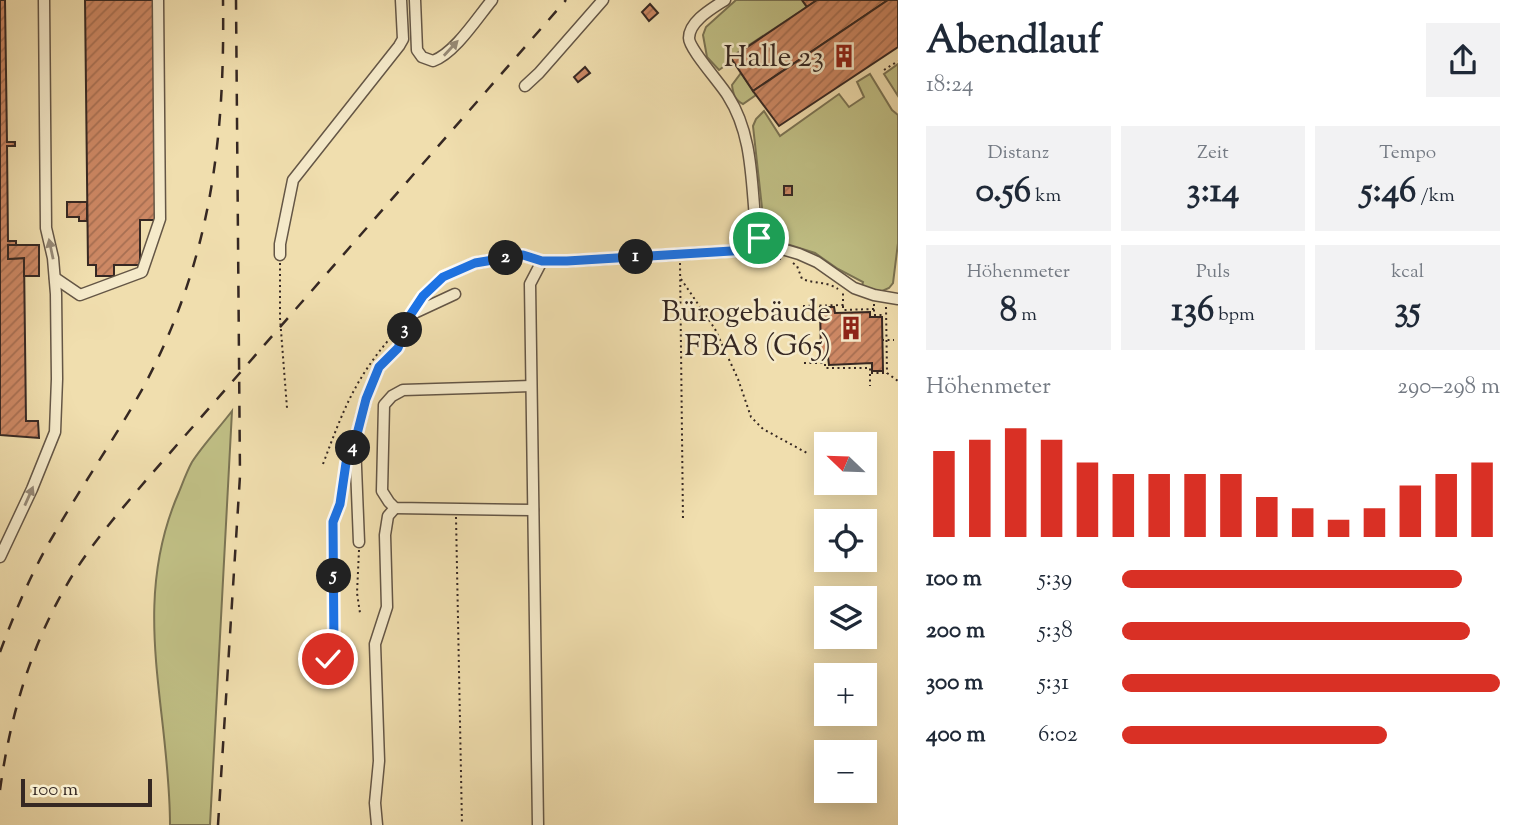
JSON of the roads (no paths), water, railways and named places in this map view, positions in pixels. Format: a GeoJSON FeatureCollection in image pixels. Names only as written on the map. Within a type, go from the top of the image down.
{"type":"FeatureCollection","features":[{"type":"Feature","properties":{"kind":"lane"},"geometry":{"type":"LineString","coordinates":[[0,557],[55,432],[55,278],[46,229],[44,0]]}},
{"type":"Feature","properties":{"kind":"lane"},"geometry":{"type":"LineString","coordinates":[[55,278],[80,295],[142,272],[151,250],[160,219],[158,0]]}},
{"type":"Feature","properties":{"kind":"lane"},"geometry":{"type":"LineString","coordinates":[[280,254],[291,184],[399,46],[403,39],[401,0]]}},
{"type":"Feature","properties":{"kind":"lane"},"geometry":{"type":"LineString","coordinates":[[415,0],[417,50],[422,57],[433,61],[442,58],[450,50],[492,0]]}},
{"type":"Feature","properties":{"kind":"lane"},"geometry":{"type":"LineString","coordinates":[[525,86],[604,0]]}},
{"type":"Feature","properties":{"kind":"lane"},"geometry":{"type":"LineString","coordinates":[[725,0],[705,14],[689,36],[691,46],[721,85],[743,122],[755,228],[764,243]]}},
{"type":"Feature","properties":{"kind":"lane"},"geometry":{"type":"LineString","coordinates":[[359,542],[355,442],[366,399],[379,367],[398,348],[411,314],[423,296],[443,277],[475,263],[523,255],[542,261],[567,261],[748,250],[764,243],[817,262],[845,287],[895,303]]}},
{"type":"Feature","properties":{"kind":"lane"},"geometry":{"type":"LineString","coordinates":[[538,825],[530,284],[542,261]]}},
{"type":"Feature","properties":{"kind":"lane"},"geometry":{"type":"LineString","coordinates":[[434,286],[440,301]]}},
{"type":"Feature","properties":{"kind":"lane"},"geometry":{"type":"LineString","coordinates":[[411,314],[455,294]]}},
{"type":"Feature","properties":{"kind":"lane"},"geometry":{"type":"LineString","coordinates":[[531,386],[402,390],[392,396],[384,405],[383,491],[395,508],[533,510]]}},
{"type":"Feature","properties":{"kind":"lane"},"geometry":{"type":"LineString","coordinates":[[377,825],[375,803],[379,761],[375,644],[387,607],[384,535],[388,516],[395,508]]}},
{"type":"Feature","properties":{"kind":"railway"},"geometry":{"type":"LineString","coordinates":[[0,652],[38,564],[144,386],[167,339],[185,292],[199,245],[217,150],[223,0]]}},
{"type":"Feature","properties":{"kind":"railway"},"geometry":{"type":"LineString","coordinates":[[218,825],[240,476],[236,0]]}},
{"type":"Feature","properties":{"kind":"railway"},"geometry":{"type":"LineString","coordinates":[[0,790],[16,708],[33,656],[56,605],[87,554],[148,478],[566,0]]}},
{"type":"Feature","properties":{"kind":"place","name":"Halle 23"},"geometry":{"type":"Point","coordinates":[844,56]}},
{"type":"Feature","properties":{"kind":"place","name":"Bürogebäude FBA8 (G65)"},"geometry":{"type":"Point","coordinates":[851,328]}}]}
